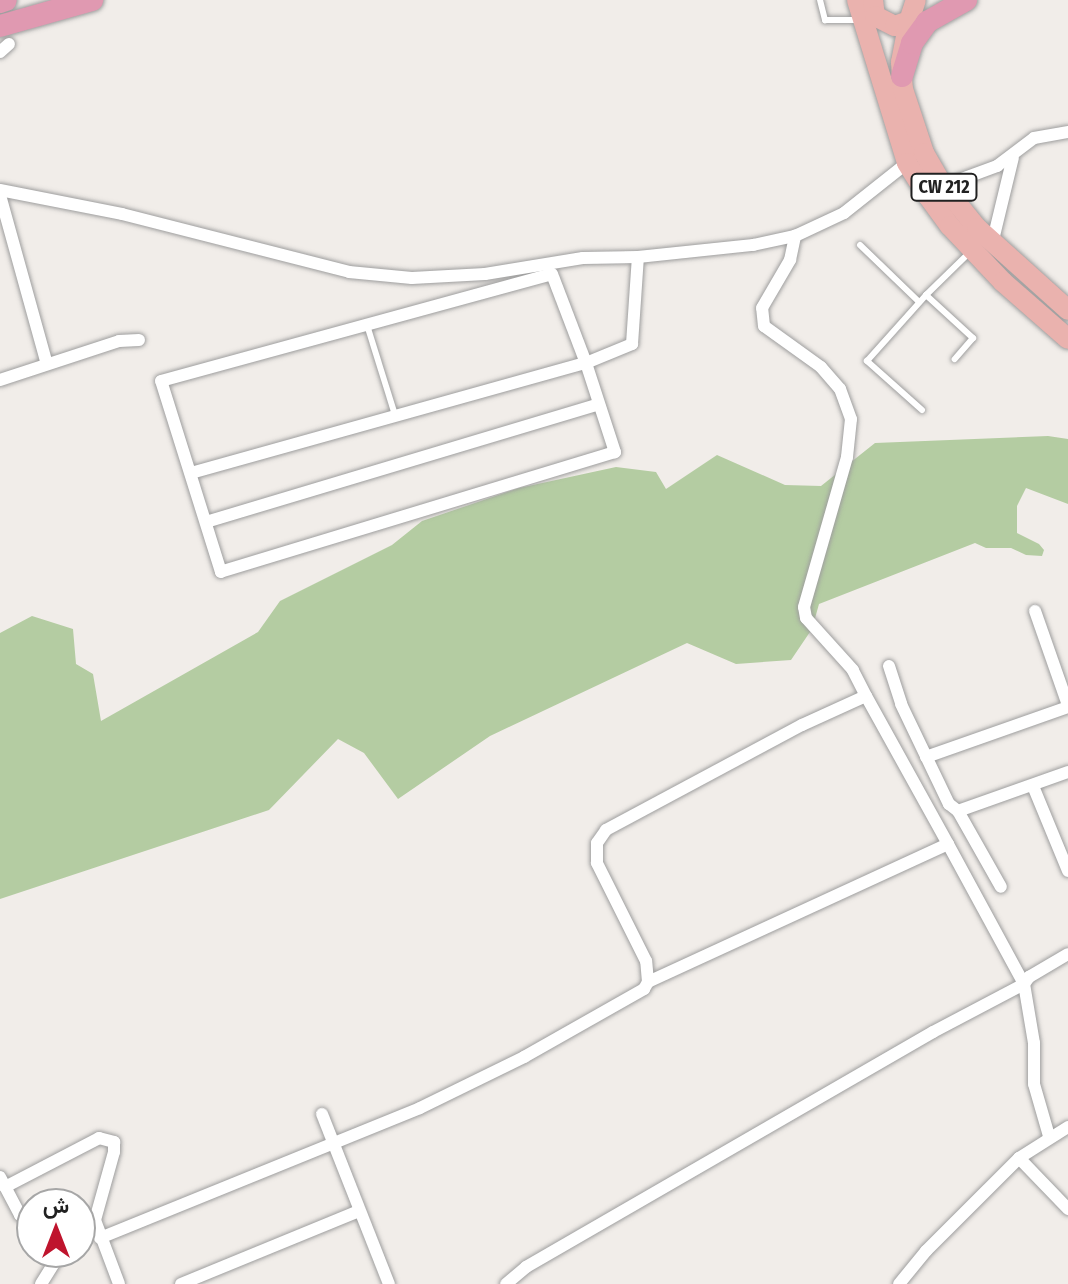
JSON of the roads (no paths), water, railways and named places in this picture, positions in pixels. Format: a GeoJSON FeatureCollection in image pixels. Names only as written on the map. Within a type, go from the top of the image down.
{"type":"FeatureCollection","features":[{"type":"Feature","properties":{"kind":"highway"},"geometry":{"type":"LineString","coordinates":[[3,41],[92,0]]}},
{"type":"Feature","properties":{"kind":"highway"},"geometry":{"type":"LineString","coordinates":[[867,9],[887,25],[913,12],[963,0]]}},
{"type":"Feature","properties":{"kind":"highway"},"geometry":{"type":"LineString","coordinates":[[902,76],[912,43],[927,22],[963,0]]}},
{"type":"Feature","properties":{"kind":"highway","name":"CW 212"},"geometry":{"type":"LineString","coordinates":[[867,9],[891,114],[907,163],[942,216],[972,250],[1068,339]]}},
{"type":"Feature","properties":{"kind":"highway","name":"CW 212"},"geometry":{"type":"LineString","coordinates":[[913,12],[902,76],[913,127],[943,186],[992,244],[1068,310]]}},
{"type":"Feature","properties":{"kind":"street"},"geometry":{"type":"LineString","coordinates":[[943,186],[979,174],[1013,157],[1034,138],[1068,132]]}},
{"type":"Feature","properties":{"kind":"street"},"geometry":{"type":"LineString","coordinates":[[992,244],[1013,157]]}},
{"type":"Feature","properties":{"kind":"street"},"geometry":{"type":"LineString","coordinates":[[47,364],[0,193],[122,214],[365,274],[426,278],[485,274],[583,258],[638,257],[753,245],[795,236],[844,213],[907,163]]}},
{"type":"Feature","properties":{"kind":"street"},"geometry":{"type":"LineString","coordinates":[[795,236],[790,260],[762,308],[764,326],[821,367],[840,389],[851,419],[847,457],[804,607],[806,618],[853,670],[1024,984],[1034,1043],[1034,1084],[1049,1136]]}},
{"type":"Feature","properties":{"kind":"street"},"geometry":{"type":"LineString","coordinates":[[191,473],[586,363],[632,344],[638,257]]}},
{"type":"Feature","properties":{"kind":"street"},"geometry":{"type":"LineString","coordinates":[[552,274],[615,452],[221,572],[161,381],[367,325],[552,274]]}},
{"type":"Feature","properties":{"kind":"street"},"geometry":{"type":"LineString","coordinates":[[0,380],[119,341],[139,340]]}},
{"type":"Feature","properties":{"kind":"street"},"geometry":{"type":"LineString","coordinates":[[206,522],[599,404]]}},
{"type":"Feature","properties":{"kind":"street"},"geometry":{"type":"LineString","coordinates":[[926,757],[1068,706],[1035,611]]}},
{"type":"Feature","properties":{"kind":"street"},"geometry":{"type":"LineString","coordinates":[[889,666],[901,704],[949,804],[958,811],[1001,887]]}},
{"type":"Feature","properties":{"kind":"street"},"geometry":{"type":"LineString","coordinates":[[100,1238],[420,1108],[524,1057],[644,989],[648,982],[646,961],[597,863],[597,843],[606,830],[788,733],[866,696]]}},
{"type":"Feature","properties":{"kind":"street"},"geometry":{"type":"LineString","coordinates":[[958,811],[1068,772]]}},
{"type":"Feature","properties":{"kind":"street"},"geometry":{"type":"LineString","coordinates":[[1033,786],[1068,871]]}},
{"type":"Feature","properties":{"kind":"street"},"geometry":{"type":"LineString","coordinates":[[648,982],[948,844]]}},
{"type":"Feature","properties":{"kind":"street"},"geometry":{"type":"LineString","coordinates":[[506,1284],[526,1267],[933,1032],[1024,984],[1029,977],[1068,954]]}},
{"type":"Feature","properties":{"kind":"street"},"geometry":{"type":"LineString","coordinates":[[322,1114],[386,1283]]}},
{"type":"Feature","properties":{"kind":"street"},"geometry":{"type":"LineString","coordinates":[[908,1281],[926,1251],[1019,1158],[1049,1136],[1068,1127]]}},
{"type":"Feature","properties":{"kind":"street"},"geometry":{"type":"LineString","coordinates":[[16,1208],[1,1180],[99,1138],[114,1142],[95,1220],[119,1284]]}},
{"type":"Feature","properties":{"kind":"street"},"geometry":{"type":"LineString","coordinates":[[1019,1158],[1068,1209]]}},
{"type":"Feature","properties":{"kind":"street"},"geometry":{"type":"LineString","coordinates":[[181,1284],[359,1211]]}},
{"type":"Feature","properties":{"kind":"lane"},"geometry":{"type":"LineString","coordinates":[[820,0],[825,20],[867,9]]}},
{"type":"Feature","properties":{"kind":"lane"},"geometry":{"type":"LineString","coordinates":[[860,245],[919,302]]}},
{"type":"Feature","properties":{"kind":"lane"},"geometry":{"type":"LineString","coordinates":[[922,410],[867,361],[919,302],[972,250]]}},
{"type":"Feature","properties":{"kind":"lane"},"geometry":{"type":"LineString","coordinates":[[926,295],[973,338],[955,359]]}},
{"type":"Feature","properties":{"kind":"lane"},"geometry":{"type":"LineString","coordinates":[[367,325],[395,415]]}}]}
